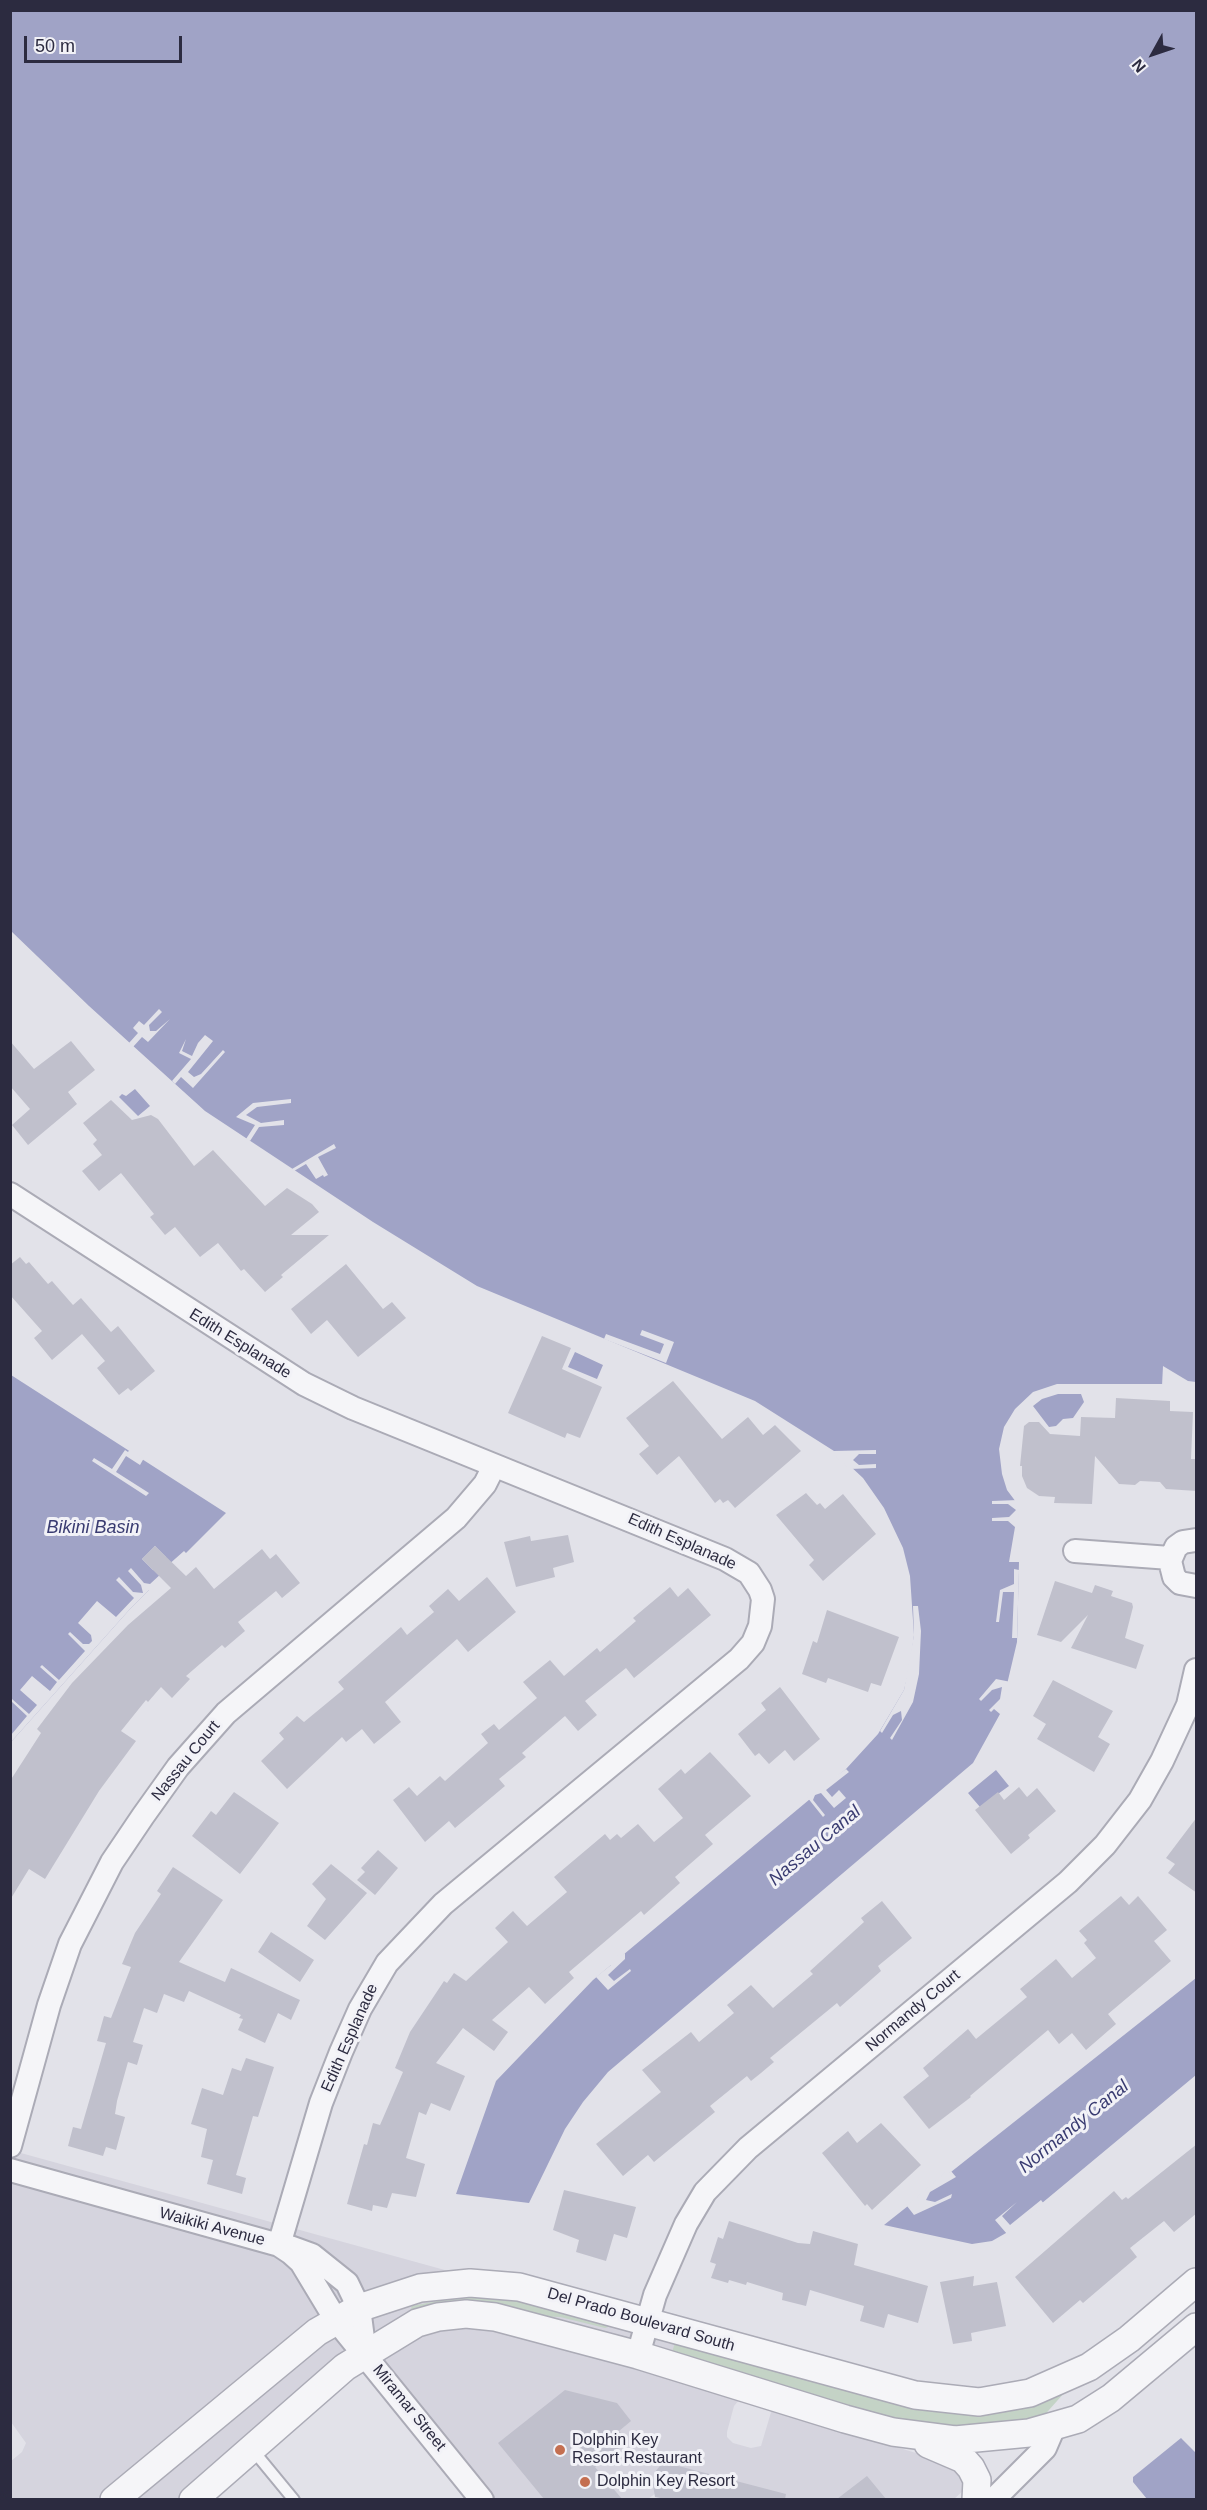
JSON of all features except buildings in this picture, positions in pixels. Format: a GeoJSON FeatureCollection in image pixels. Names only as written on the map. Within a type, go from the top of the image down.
{"type":"FeatureCollection","features":[{"type":"Feature","properties":{"kind":"street","name":"Edith Esplanade"},"geometry":{"type":"LineString","coordinates":[[10,1194],[304,1384],[353,1408],[644,1524],[741,1567],[760,1590],[762,1618],[753,1642],[739,1659],[443,1904],[387,1964],[360,2009],[321,2103],[279,2245]]}},
{"type":"Feature","properties":{"kind":"street","name":"Nassau Court"},"geometry":{"type":"LineString","coordinates":[[10,2146],[49,2005],[70,1944],[112,1862],[142,1816],[196,1745],[226,1713],[456,1518],[485,1484],[494,1466]]}},
{"type":"Feature","properties":{"kind":"street"},"geometry":{"type":"LineString","coordinates":[[1196,1591],[1174,1577],[1170,1558],[1176,1547],[1183,1542],[1197,1540]]}},
{"type":"Feature","properties":{"kind":"street"},"geometry":{"type":"LineString","coordinates":[[1075,1551],[1170,1558]]}},
{"type":"Feature","properties":{"kind":"street","name":"Normandy Court"},"geometry":{"type":"LineString","coordinates":[[638,2355],[656,2295],[686,2224],[695,2206],[719,2176],[748,2148],[1068,1882],[1122,1825],[1140,1800],[1177,1730],[1194,1687],[1197,1670]]}},
{"type":"Feature","properties":{"kind":"street","name":"Waikiki Avenue"},"geometry":{"type":"LineString","coordinates":[[10,2170],[279,2245]]}},
{"type":"Feature","properties":{"kind":"street","name":"Miramar Street"},"geometry":{"type":"LineString","coordinates":[[279,2245],[297,2247],[333,2270],[347,2283],[348,2314],[365,2354],[482,2499]]}},
{"type":"Feature","properties":{"kind":"street","name":"Del Prado Boulevard South"},"geometry":{"type":"LineString","coordinates":[[114,2499],[297,2347],[348,2314],[420,2288],[443,2284],[494,2284],[556,2296],[915,2395],[979,2402],[1030,2393],[1070,2378],[1113,2351],[1197,2282]]}},
{"type":"Feature","properties":{"kind":"street"},"geometry":{"type":"LineString","coordinates":[[993,2499],[1045,2448],[1063,2405],[1076,2391],[1118,2362],[1147,2337],[1172,2302]]}},
{"type":"Feature","properties":{"kind":"street","name":"Del Prado Boulevard South"},"geometry":{"type":"LineString","coordinates":[[193,2499],[251,2447],[365,2354],[417,2323],[438,2317],[466,2314],[495,2317],[638,2355],[893,2432],[955,2440],[983,2439],[1054,2427],[1078,2419],[1111,2398],[1197,2326]]}},
{"type":"Feature","properties":{"kind":"street"},"geometry":{"type":"LineString","coordinates":[[893,2432],[963,2460],[971,2468],[976,2480],[976,2499]]}},
{"type":"Feature","properties":{"kind":"lane"},"geometry":{"type":"LineString","coordinates":[[251,2447],[294,2499]]}},
{"type":"Feature","properties":{"kind":"shaded area"},"geometry":{"type":"Polygon","coordinates":[[[10,2150],[452,2272],[291,2338],[97,2499],[11,2499],[11,2461],[22,2452],[26,2443],[11,2422],[10,2150]]]}},
{"type":"Feature","properties":{"kind":"shaded area"},"geometry":{"type":"Polygon","coordinates":[[[492,2295],[643,2333],[957,2428],[497,2306],[354,2340],[311,2382],[177,2499],[131,2500],[304,2356],[353,2324],[421,2299],[492,2295]]]}},
{"type":"Feature","properties":{"kind":"shaded area"},"geometry":{"type":"Polygon","coordinates":[[[465,2326],[492,2328],[559,2345],[740,2399],[734,2406],[727,2432],[727,2437],[733,2443],[751,2448],[761,2446],[772,2409],[929,2457],[955,2469],[961,2475],[965,2489],[953,2500],[699,2500],[660,2490],[648,2499],[491,2499],[373,2361],[421,2333],[465,2326]]]}},
{"type":"Feature","properties":{"kind":"green space"},"geometry":{"type":"Polygon","coordinates":[[[493,2290],[611,2326],[605,2328],[560,2317],[410,2311],[412,2306],[493,2290]]]}},
{"type":"Feature","properties":{"kind":"green space"},"geometry":{"type":"Polygon","coordinates":[[[675,2343],[894,2399],[1065,2392],[1041,2419],[995,2431],[902,2423],[672,2352],[675,2343]]]}},
{"type":"Feature","properties":{"kind":"water","name":"Nassau Canal"},"geometry":{"type":"Polygon","coordinates":[[[10,11],[1196,11],[1196,1384],[1057,1384],[1033,1392],[1015,1409],[1004,1427],[999,1449],[1002,1474],[1007,1490],[1016,1502],[1019,1562],[1017,1642],[1000,1714],[973,1763],[608,2072],[583,2102],[565,2129],[529,2203],[456,2194],[496,2081],[593,1980],[846,1769],[878,1734],[904,1690],[910,1665],[914,1635],[910,1576],[903,1548],[884,1508],[863,1478],[834,1451],[755,1401],[477,1286],[373,1222],[205,1111],[89,1006],[11,931],[10,11]]]}},
{"type":"Feature","properties":{"kind":"water"},"geometry":{"type":"Polygon","coordinates":[[[135,1089],[150,1106],[138,1116],[119,1097],[122,1094],[126,1096],[135,1089]]]}},
{"type":"Feature","properties":{"kind":"water"},"geometry":{"type":"Polygon","coordinates":[[[575,1352],[603,1365],[597,1379],[568,1367],[575,1352]]]}},
{"type":"Feature","properties":{"kind":"water","name":"Bikini Basin"},"geometry":{"type":"Polygon","coordinates":[[[11,1375],[226,1513],[130,1609],[11,1742],[11,1375]]]}},
{"type":"Feature","properties":{"kind":"water"},"geometry":{"type":"Polygon","coordinates":[[[1058,1394],[1081,1394],[1084,1402],[1073,1418],[1063,1419],[1056,1426],[1049,1427],[1033,1406],[1042,1399],[1058,1394]]]}},
{"type":"Feature","properties":{"kind":"water"},"geometry":{"type":"Polygon","coordinates":[[[996,1770],[1009,1786],[980,1807],[968,1793],[996,1770]]]}},
{"type":"Feature","properties":{"kind":"water","name":"Normandy Canal"},"geometry":{"type":"Polygon","coordinates":[[[1196,1978],[1196,2075],[1006,2233],[992,2241],[972,2244],[884,2225],[1196,1978]]]}},
{"type":"Feature","properties":{"kind":"water"},"geometry":{"type":"Polygon","coordinates":[[[1181,2438],[1196,2453],[1196,2499],[1147,2499],[1133,2482],[1133,2477],[1181,2438]]]}},
{"type":"Feature","properties":{"kind":"pier"},"geometry":{"type":"Polygon","coordinates":[[[159,1009],[162,1012],[149,1025],[150,1031],[156,1031],[170,1019],[148,1042],[142,1037],[133,1047],[129,1043],[138,1033],[133,1028],[139,1021],[144,1025],[159,1009]]]}},
{"type":"Feature","properties":{"kind":"pier"},"geometry":{"type":"Polygon","coordinates":[[[205,1035],[213,1041],[188,1072],[194,1077],[201,1074],[223,1050],[225,1052],[193,1088],[181,1077],[175,1084],[172,1081],[191,1059],[179,1053],[186,1039],[182,1051],[192,1056],[205,1035]]]}},
{"type":"Feature","properties":{"kind":"pier"},"geometry":{"type":"Polygon","coordinates":[[[291,1099],[291,1103],[257,1107],[246,1115],[261,1123],[284,1120],[284,1125],[259,1127],[250,1141],[246,1139],[255,1125],[236,1117],[253,1103],[291,1099]]]}},
{"type":"Feature","properties":{"kind":"pier"},"geometry":{"type":"Polygon","coordinates":[[[334,1144],[336,1148],[318,1157],[328,1175],[316,1179],[306,1164],[294,1171],[292,1169],[334,1144]]]}},
{"type":"Feature","properties":{"kind":"pier"},"geometry":{"type":"Polygon","coordinates":[[[642,1330],[674,1342],[666,1363],[604,1339],[606,1334],[660,1354],[664,1344],[640,1335],[642,1330]]]}},
{"type":"Feature","properties":{"kind":"pier"},"geometry":{"type":"Polygon","coordinates":[[[1163,1366],[1188,1381],[1196,1382],[1196,1387],[1162,1386],[1163,1366]]]}},
{"type":"Feature","properties":{"kind":"pier"},"geometry":{"type":"Polygon","coordinates":[[[130,1449],[144,1458],[140,1465],[126,1456],[116,1472],[149,1493],[146,1496],[92,1461],[94,1458],[112,1469],[125,1450],[128,1452],[130,1449]]]}},
{"type":"Feature","properties":{"kind":"pier"},"geometry":{"type":"Polygon","coordinates":[[[876,1450],[876,1454],[859,1454],[853,1460],[859,1465],[876,1464],[876,1468],[850,1469],[834,1455],[834,1451],[876,1450]]]}},
{"type":"Feature","properties":{"kind":"pier"},"geometry":{"type":"Polygon","coordinates":[[[1018,1500],[1020,1562],[1009,1562],[1015,1527],[1008,1521],[992,1521],[992,1518],[1009,1517],[1016,1510],[1008,1504],[992,1504],[992,1501],[1018,1500]]]}},
{"type":"Feature","properties":{"kind":"pier"},"geometry":{"type":"Polygon","coordinates":[[[155,1546],[166,1557],[162,1561],[167,1566],[184,1551],[187,1554],[161,1577],[163,1580],[151,1592],[149,1590],[130,1609],[11,1742],[11,1735],[27,1716],[11,1701],[12,1699],[29,1714],[37,1705],[20,1690],[32,1676],[50,1691],[57,1682],[40,1667],[42,1665],[59,1680],[85,1651],[68,1634],[70,1632],[83,1644],[89,1644],[92,1641],[91,1635],[78,1623],[97,1601],[116,1617],[134,1598],[116,1580],[119,1577],[133,1592],[143,1593],[141,1585],[128,1571],[131,1568],[144,1583],[150,1584],[163,1572],[153,1570],[142,1559],[155,1546]]]}},
{"type":"Feature","properties":{"kind":"pier"},"geometry":{"type":"Polygon","coordinates":[[[1014,1569],[1019,1570],[1017,1638],[1012,1638],[1014,1592],[1003,1592],[999,1622],[996,1622],[1000,1590],[1014,1584],[1014,1569]]]}},
{"type":"Feature","properties":{"kind":"pier"},"geometry":{"type":"Polygon","coordinates":[[[913,1606],[918,1606],[921,1631],[919,1674],[913,1702],[892,1740],[890,1738],[902,1720],[901,1711],[893,1715],[882,1733],[880,1731],[904,1690],[914,1635],[913,1606]]]}},
{"type":"Feature","properties":{"kind":"pier"},"geometry":{"type":"Polygon","coordinates":[[[996,1679],[1011,1682],[1004,1712],[1000,1714],[994,1709],[991,1712],[989,1710],[1000,1699],[1002,1687],[992,1690],[981,1701],[979,1699],[996,1679]]]}},
{"type":"Feature","properties":{"kind":"pier"},"geometry":{"type":"Polygon","coordinates":[[[846,1769],[849,1772],[826,1790],[832,1797],[839,1790],[846,1798],[834,1808],[821,1793],[815,1795],[813,1800],[825,1815],[823,1817],[807,1797],[846,1769]]]}},
{"type":"Feature","properties":{"kind":"pier"},"geometry":{"type":"Polygon","coordinates":[[[625,1953],[625,1959],[608,1975],[614,1981],[630,1969],[631,1971],[608,1990],[596,1977],[611,1965],[609,1963],[619,1954],[621,1956],[625,1953]]]}},
{"type":"Feature","properties":{"kind":"pier"},"geometry":{"type":"Polygon","coordinates":[[[947,2171],[949,2173],[951,2171],[956,2177],[930,2192],[926,2200],[935,2202],[952,2194],[951,2198],[914,2215],[907,2206],[947,2171]]]}},
{"type":"Feature","properties":{"kind":"pier"},"geometry":{"type":"Polygon","coordinates":[[[1041,2200],[1044,2204],[1007,2234],[995,2220],[1017,2202],[1002,2216],[1010,2225],[1041,2200]]]}},
{"type":"Feature","properties":{"kind":"place","name":"Dolphin Key Resort Restaurant"},"geometry":{"type":"Point","coordinates":[560,2450]}},
{"type":"Feature","properties":{"kind":"place","name":"Dolphin Key Resort"},"geometry":{"type":"Point","coordinates":[585,2482]}}]}
